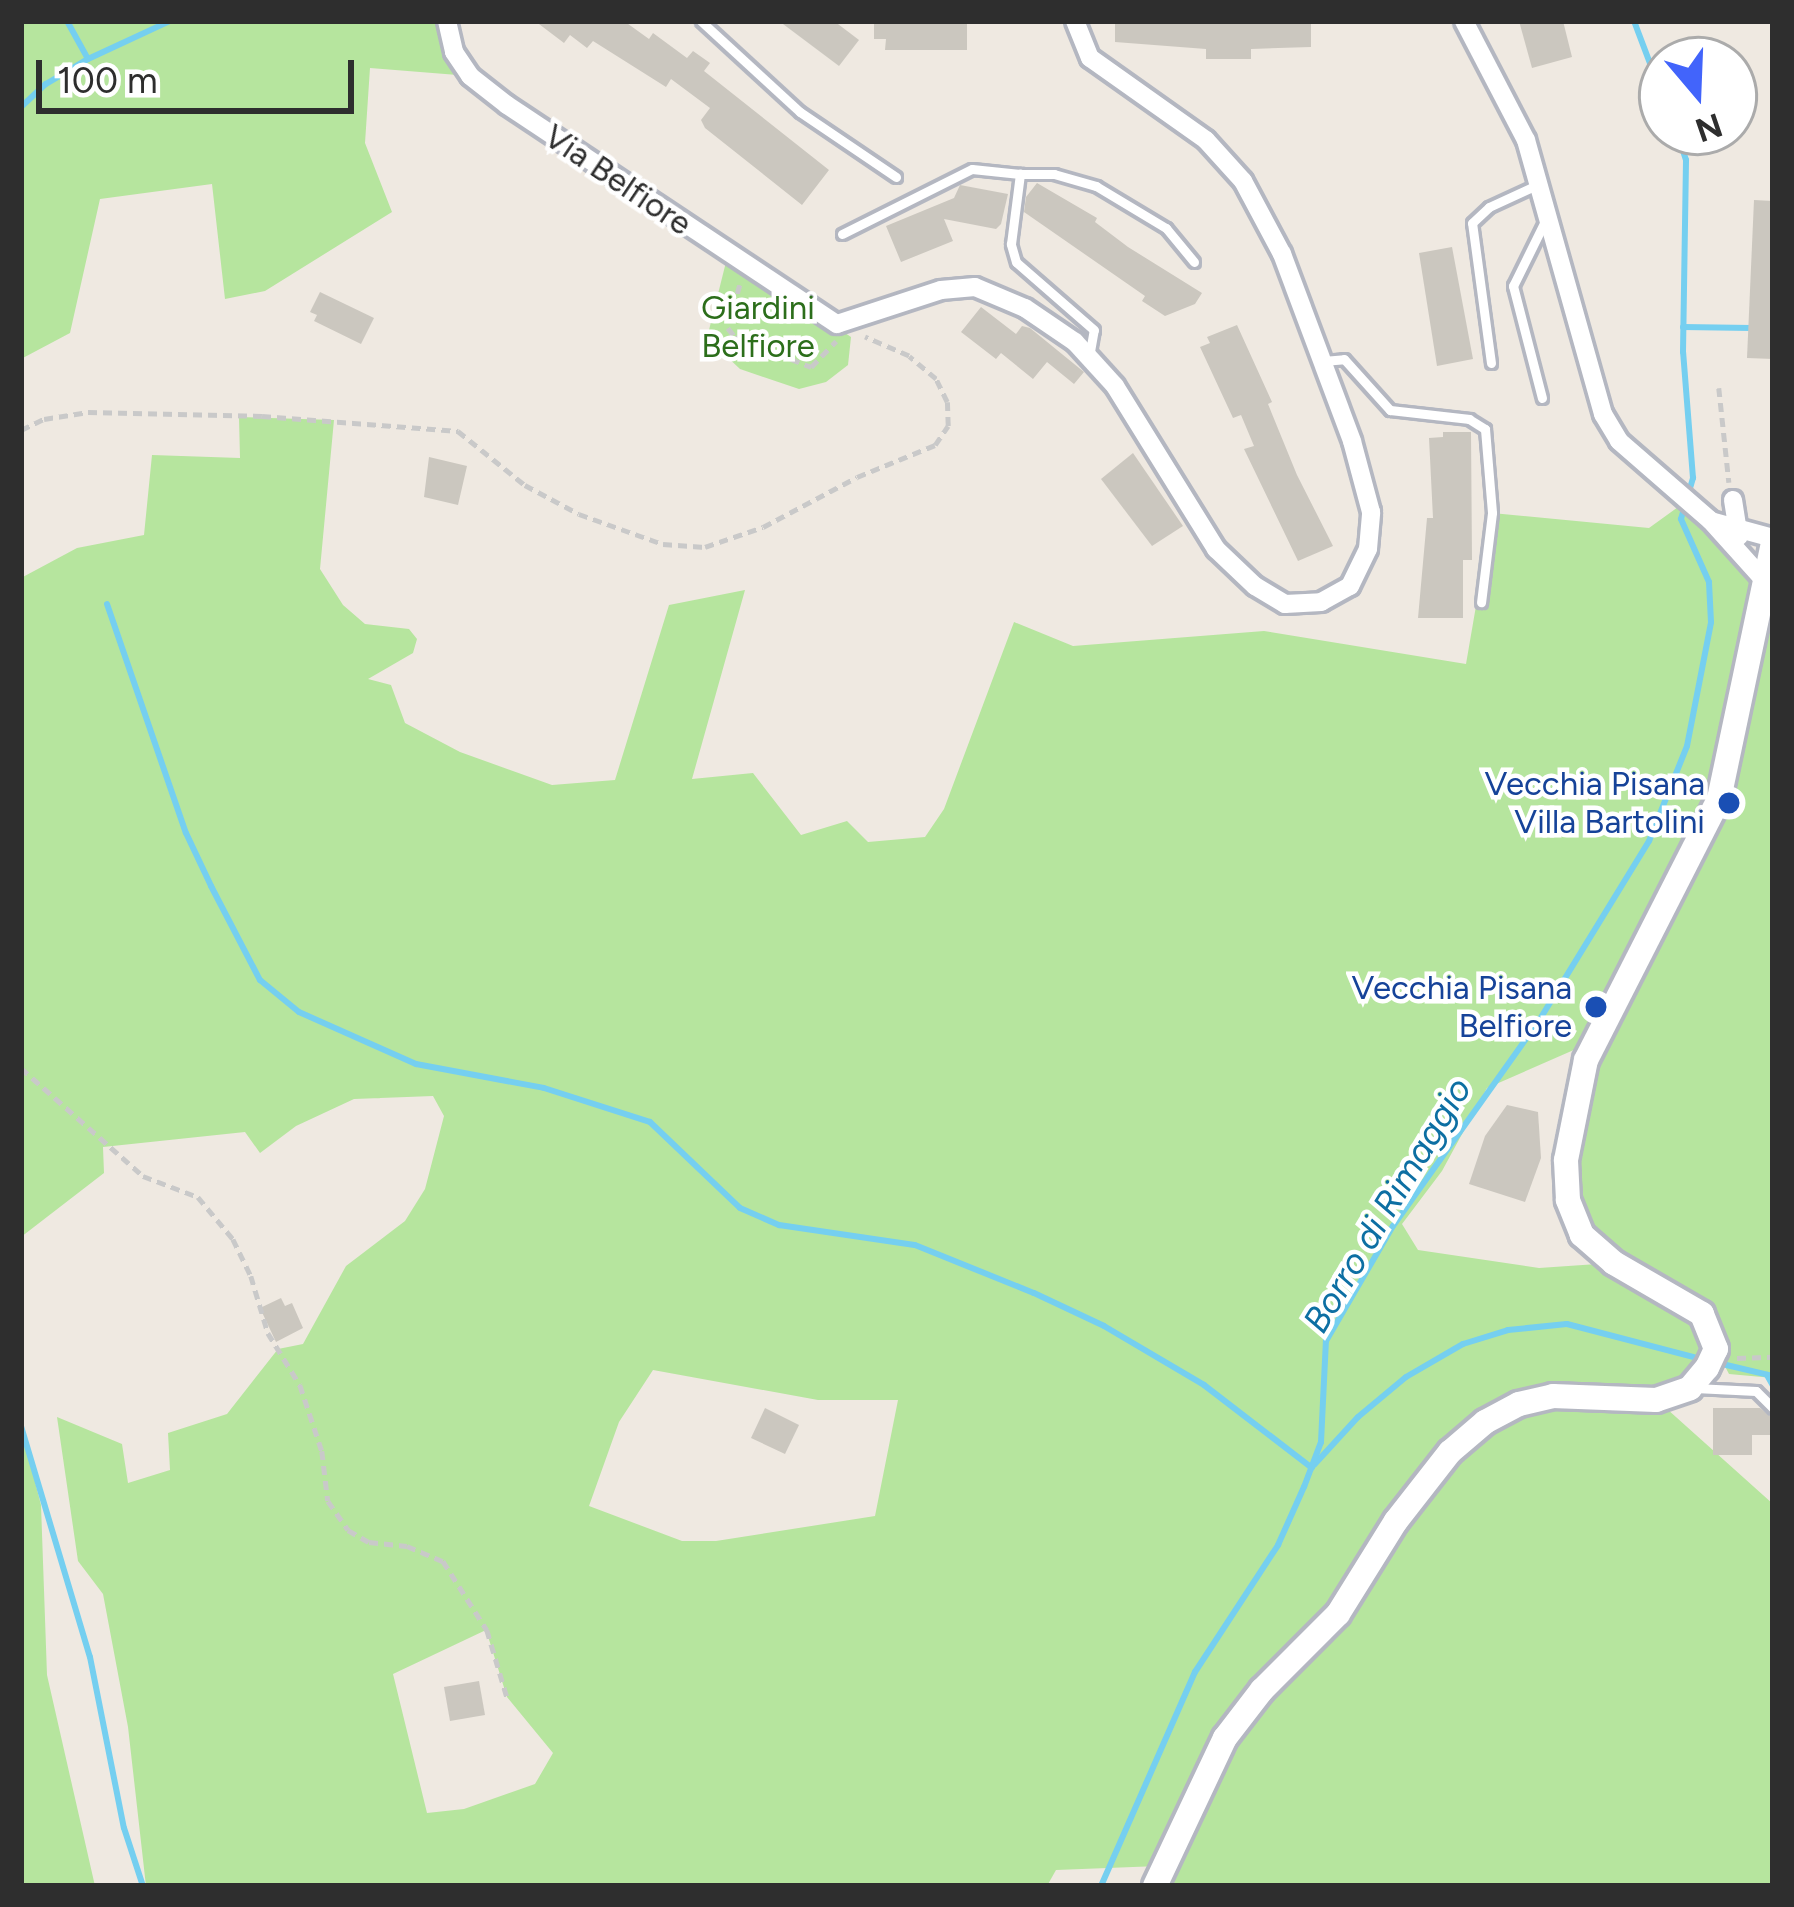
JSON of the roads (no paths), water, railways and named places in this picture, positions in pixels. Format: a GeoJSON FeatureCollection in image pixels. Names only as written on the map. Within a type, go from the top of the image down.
{"type":"FeatureCollection","features":[{"type":"Feature","properties":{"kind":"main road"},"geometry":{"type":"LineString","coordinates":[[1154,1886],[1200,1780],[1225,1738],[1262,1690],[1338,1614],[1396,1521],[1450,1452],[1485,1422],[1519,1404],[1553,1396],[1656,1400],[1690,1388],[1712,1359],[1716,1349],[1702,1314],[1614,1263],[1582,1235],[1568,1200],[1566,1160],[1586,1060],[1718,799],[1773,541]]}},
{"type":"Feature","properties":{"kind":"street","name":"Via Belfiore"},"geometry":{"type":"LineString","coordinates":[[447,21],[454,52],[470,76],[818,315],[847,325],[941,290],[975,287],[1025,308],[1089,357]]}},
{"type":"Feature","properties":{"kind":"street"},"geometry":{"type":"LineString","coordinates":[[1075,21],[1090,58],[1206,140],[1243,181],[1282,254],[1352,441],[1371,512],[1368,549],[1350,586],[1321,602],[1286,604],[1255,586],[1216,548],[1115,386],[1089,357]]}},
{"type":"Feature","properties":{"kind":"street"},"geometry":{"type":"LineString","coordinates":[[1464,21],[1526,140],[1603,415],[1619,441],[1710,520],[1765,580]]}},
{"type":"Feature","properties":{"kind":"street"},"geometry":{"type":"LineString","coordinates":[[1733,500],[1741,554]]}},
{"type":"Feature","properties":{"kind":"street"},"geometry":{"type":"LineString","coordinates":[[1710,520],[1773,541]]}},
{"type":"Feature","properties":{"kind":"lane"},"geometry":{"type":"LineString","coordinates":[[701,21],[800,112],[896,177]]}},
{"type":"Feature","properties":{"kind":"lane"},"geometry":{"type":"LineString","coordinates":[[842,234],[972,169],[1054,174],[1096,186],[1166,229],[1194,262]]}},
{"type":"Feature","properties":{"kind":"lane"},"geometry":{"type":"LineString","coordinates":[[1020,174],[1011,244],[1016,262],[1094,330],[1089,357]]}},
{"type":"Feature","properties":{"kind":"lane"},"geometry":{"type":"LineString","coordinates":[[1491,363],[1472,223],[1489,207],[1539,184]]}},
{"type":"Feature","properties":{"kind":"lane"},"geometry":{"type":"LineString","coordinates":[[1542,398],[1514,286],[1547,217]]}},
{"type":"Feature","properties":{"kind":"lane"},"geometry":{"type":"LineString","coordinates":[[1323,361],[1344,358],[1390,410],[1469,419],[1485,429],[1492,513],[1480,602]]}},
{"type":"Feature","properties":{"kind":"lane"},"geometry":{"type":"LineString","coordinates":[[1690,1388],[1756,1391],[1773,1408]]}},
{"type":"Feature","properties":{"kind":"waterway"},"geometry":{"type":"LineString","coordinates":[[67,21],[88,59]]}},
{"type":"Feature","properties":{"kind":"waterway"},"geometry":{"type":"LineString","coordinates":[[21,107],[46,84],[88,59],[170,21]]}},
{"type":"Feature","properties":{"kind":"waterway","name":"Borro di Rimaggio"},"geometry":{"type":"LineString","coordinates":[[1634,21],[1640,36]]}},
{"type":"Feature","properties":{"kind":"waterway","name":"Borro di Rimaggio"},"geometry":{"type":"LineString","coordinates":[[1101,1886],[1195,1672],[1278,1545],[1304,1487],[1321,1442],[1326,1341],[1393,1226],[1540,1019],[1649,841],[1687,746],[1711,622],[1709,582],[1681,519],[1693,478],[1683,352],[1685,156]]}},
{"type":"Feature","properties":{"kind":"waterway"},"geometry":{"type":"LineString","coordinates":[[1683,327],[1751,328]]}},
{"type":"Feature","properties":{"kind":"waterway"},"geometry":{"type":"LineString","coordinates":[[107,604],[186,833],[260,980],[299,1012],[416,1064],[544,1088],[650,1122],[740,1208],[779,1225],[915,1245],[1034,1293],[1104,1326],[1204,1385],[1312,1468]]}},
{"type":"Feature","properties":{"kind":"waterway"},"geometry":{"type":"LineString","coordinates":[[1314,1465],[1358,1417],[1406,1377],[1463,1344],[1508,1330],[1567,1324],[1705,1360]]}},
{"type":"Feature","properties":{"kind":"waterway"},"geometry":{"type":"LineString","coordinates":[[1718,1363],[1773,1376]]}},
{"type":"Feature","properties":{"kind":"waterway"},"geometry":{"type":"LineString","coordinates":[[1767,1375],[1773,1386]]}},
{"type":"Feature","properties":{"kind":"waterway"},"geometry":{"type":"LineString","coordinates":[[21,1426],[90,1657],[124,1828],[143,1886]]}},
{"type":"Feature","properties":{"kind":"place","name":"Vecchia Pisana Villa Bartolini"},"geometry":{"type":"Point","coordinates":[1729,803]}},
{"type":"Feature","properties":{"kind":"place","name":"Vecchia Pisana Belfiore"},"geometry":{"type":"Point","coordinates":[1596,1007]}},
{"type":"Feature","properties":{"kind":"park label","name":"Giardini Belfiore"},"geometry":{"type":"Point","coordinates":[758,327]}}]}
